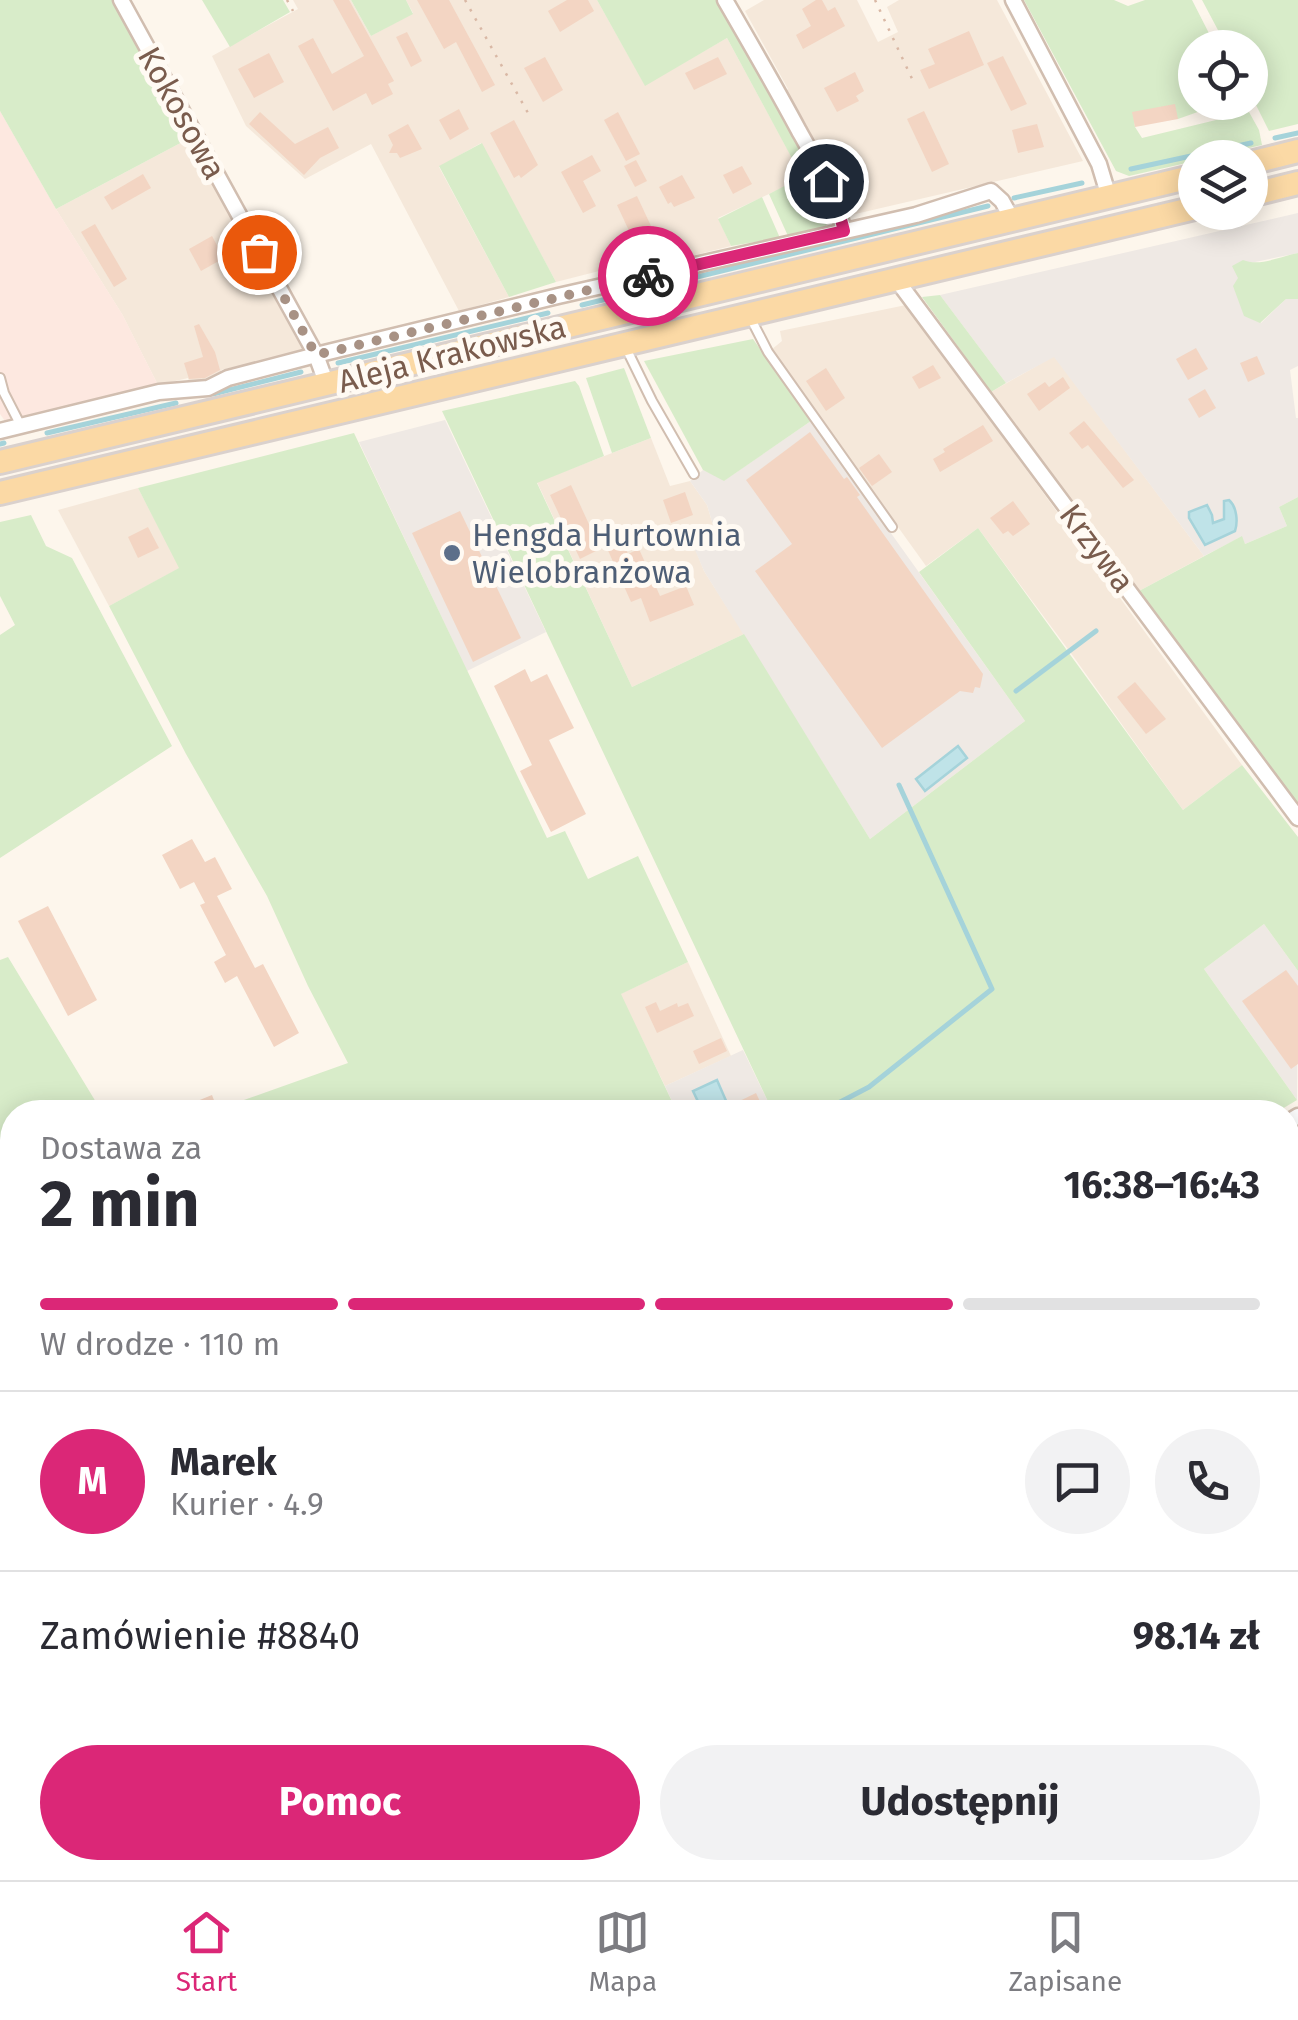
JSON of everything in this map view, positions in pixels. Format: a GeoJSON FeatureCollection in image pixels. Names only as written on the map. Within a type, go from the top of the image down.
{"type":"FeatureCollection","features":[{"type":"Feature","properties":{"kind":"main road"},"geometry":{"type":"LineString","coordinates":[[1268,158],[1298,151]]}},
{"type":"Feature","properties":{"kind":"main road","name":"Aleja Krakowska"},"geometry":{"type":"LineString","coordinates":[[0,462],[1178,180]]}},
{"type":"Feature","properties":{"kind":"main road"},"geometry":{"type":"LineString","coordinates":[[1268,190],[1298,183]]}},
{"type":"Feature","properties":{"kind":"main road","name":"Aleja Krakowska"},"geometry":{"type":"LineString","coordinates":[[0,493],[1178,212]]}},
{"type":"Feature","properties":{"kind":"street","name":"Kokosowa"},"geometry":{"type":"LineString","coordinates":[[121,0],[316,355],[327,384]]}},
{"type":"Feature","properties":{"kind":"street"},"geometry":{"type":"LineString","coordinates":[[725,0],[826,181],[844,231]]}},
{"type":"Feature","properties":{"kind":"street"},"geometry":{"type":"LineString","coordinates":[[1012,0],[1099,164],[1109,197]]}},
{"type":"Feature","properties":{"kind":"street"},"geometry":{"type":"LineString","coordinates":[[0,431],[158,392],[208,388],[228,378],[316,355],[916,214],[991,191],[1012,219]]}},
{"type":"Feature","properties":{"kind":"street","name":"Krzywa"},"geometry":{"type":"LineString","coordinates":[[896,280],[1298,818]]}},
{"type":"Feature","properties":{"kind":"street"},"geometry":{"type":"LineString","coordinates":[[558,296],[567,327]]}},
{"type":"Feature","properties":{"kind":"street"},"geometry":{"type":"LineString","coordinates":[[190,390],[196,416]]}},
{"type":"Feature","properties":{"kind":"lane"},"geometry":{"type":"LineString","coordinates":[[749,314],[768,352],[892,526]]}},
{"type":"Feature","properties":{"kind":"lane"},"geometry":{"type":"LineString","coordinates":[[624,344],[694,474]]}},
{"type":"Feature","properties":{"kind":"lane"},"geometry":{"type":"LineString","coordinates":[[0,378],[2,392],[21,426]]}},
{"type":"Feature","properties":{"kind":"path"},"geometry":{"type":"LineString","coordinates":[[287,0],[293,11]]}},
{"type":"Feature","properties":{"kind":"path"},"geometry":{"type":"LineString","coordinates":[[466,0],[528,113]]}},
{"type":"Feature","properties":{"kind":"path"},"geometry":{"type":"LineString","coordinates":[[875,0],[914,82]]}},
{"type":"Feature","properties":{"kind":"shaded area"},"geometry":{"type":"Polygon","coordinates":[[[293,0],[351,0],[371,36],[413,13],[406,0],[597,0],[645,85],[727,38],[803,178],[718,218],[731,246],[607,277],[603,270],[556,282],[481,143],[439,167],[509,297],[459,311],[371,144],[305,179],[246,126],[212,56],[298,9],[293,0]]]}},
{"type":"Feature","properties":{"kind":"shaded area"},"geometry":{"type":"Polygon","coordinates":[[[764,0],[857,0],[878,42],[898,32],[887,7],[899,0],[997,0],[1083,161],[851,215],[745,11],[764,0]]]}},
{"type":"Feature","properties":{"kind":"shaded area"},"geometry":{"type":"Polygon","coordinates":[[[0,111],[122,314],[158,385],[5,421],[0,414],[0,111]]]}},
{"type":"Feature","properties":{"kind":"shaded area"},"geometry":{"type":"Polygon","coordinates":[[[188,139],[303,351],[221,370],[221,375],[190,384],[188,378],[158,385],[122,314],[56,209],[188,139]]]}},
{"type":"Feature","properties":{"kind":"shaded area"},"geometry":{"type":"Polygon","coordinates":[[[1298,213],[1298,253],[1250,263],[1261,323],[1286,299],[1298,299],[1298,366],[1290,370],[1298,418],[1298,497],[1279,507],[1287,526],[1245,544],[1241,537],[1204,556],[1054,357],[1006,383],[940,295],[1224,230],[1268,230],[1268,220],[1298,213]]]}},
{"type":"Feature","properties":{"kind":"shaded area"},"geometry":{"type":"Polygon","coordinates":[[[906,305],[1242,765],[1183,810],[978,528],[926,566],[771,350],[782,341],[780,331],[906,305]]]}},
{"type":"Feature","properties":{"kind":"shaded area"},"geometry":{"type":"Polygon","coordinates":[[[1054,356],[1204,556],[1139,591],[991,392],[1054,356]]]}},
{"type":"Feature","properties":{"kind":"shaded area","name":"Hengda Hurtownia Wielobranżowa"},"geometry":{"type":"Polygon","coordinates":[[[445,420],[546,632],[467,671],[359,442],[445,420]]]}},
{"type":"Feature","properties":{"kind":"shaded area"},"geometry":{"type":"Polygon","coordinates":[[[811,421],[1025,721],[870,839],[704,571],[689,536],[713,525],[707,505],[690,481],[703,470],[725,480],[811,421]]]}},
{"type":"Feature","properties":{"kind":"shaded area"},"geometry":{"type":"Polygon","coordinates":[[[651,438],[670,486],[690,481],[707,505],[713,525],[690,536],[704,571],[744,634],[632,687],[537,482],[651,438]]]}},
{"type":"Feature","properties":{"kind":"shaded area"},"geometry":{"type":"Polygon","coordinates":[[[138,488],[180,568],[109,606],[58,510],[138,488]]]}},
{"type":"Feature","properties":{"kind":"shaded area"},"geometry":{"type":"Polygon","coordinates":[[[1264,924],[1298,971],[1297,1100],[1204,969],[1264,924]]]}},
{"type":"Feature","properties":{"kind":"shaded area"},"geometry":{"type":"Polygon","coordinates":[[[688,962],[731,1056],[665,1086],[620,994],[688,962]]]}},
{"type":"Feature","properties":{"kind":"shaded area"},"geometry":{"type":"Polygon","coordinates":[[[743,1050],[767,1100],[671,1100],[665,1086],[743,1050]]]}},
{"type":"Feature","properties":{"kind":"green space"},"geometry":{"type":"Polygon","coordinates":[[[0,0],[113,0],[188,139],[56,209],[0,111],[0,0]]]}},
{"type":"Feature","properties":{"kind":"green space"},"geometry":{"type":"Polygon","coordinates":[[[202,0],[283,0],[290,12],[230,47],[202,0]]]}},
{"type":"Feature","properties":{"kind":"green space"},"geometry":{"type":"Polygon","coordinates":[[[351,0],[406,0],[413,14],[371,36],[351,0]]]}},
{"type":"Feature","properties":{"kind":"green space"},"geometry":{"type":"Polygon","coordinates":[[[597,0],[720,0],[826,199],[830,210],[826,227],[788,236],[769,194],[802,177],[727,38],[645,86],[597,0]]]}},
{"type":"Feature","properties":{"kind":"green space"},"geometry":{"type":"Polygon","coordinates":[[[1024,0],[1114,0],[1128,6],[1145,0],[1192,0],[1207,30],[1178,30],[1178,119],[1133,112],[1135,127],[1142,138],[1216,120],[1253,120],[1259,130],[1261,140],[1178,140],[1178,165],[1129,176],[1116,171],[1024,0]]]}},
{"type":"Feature","properties":{"kind":"green space"},"geometry":{"type":"Polygon","coordinates":[[[1202,0],[1298,0],[1298,124],[1269,131],[1264,120],[1268,120],[1268,30],[1218,30],[1202,0]]]}},
{"type":"Feature","properties":{"kind":"green space"},"geometry":{"type":"Polygon","coordinates":[[[482,143],[556,282],[509,297],[439,166],[482,143]]]}},
{"type":"Feature","properties":{"kind":"green space"},"geometry":{"type":"Polygon","coordinates":[[[762,197],[780,238],[731,246],[718,219],[762,197]]]}},
{"type":"Feature","properties":{"kind":"green space"},"geometry":{"type":"Polygon","coordinates":[[[1298,253],[1298,299],[1286,299],[1260,323],[1244,316],[1233,286],[1238,278],[1232,266],[1243,260],[1263,262],[1298,253]]]}},
{"type":"Feature","properties":{"kind":"green space"},"geometry":{"type":"Polygon","coordinates":[[[940,295],[1006,383],[991,392],[922,297],[940,295]]]}},
{"type":"Feature","properties":{"kind":"green space"},"geometry":{"type":"Polygon","coordinates":[[[753,339],[811,421],[724,481],[703,470],[644,361],[753,339]]]}},
{"type":"Feature","properties":{"kind":"green space"},"geometry":{"type":"Polygon","coordinates":[[[624,368],[651,438],[612,453],[586,378],[624,368]]]}},
{"type":"Feature","properties":{"kind":"green space"},"geometry":{"type":"Polygon","coordinates":[[[575,381],[604,456],[537,483],[632,687],[744,634],[870,839],[1025,721],[919,572],[978,528],[1183,810],[1242,765],[1298,837],[1298,971],[1264,924],[1204,969],[1297,1100],[767,1100],[442,411],[575,381]]]}},
{"type":"Feature","properties":{"kind":"green space"},"geometry":{"type":"Polygon","coordinates":[[[354,433],[547,838],[565,831],[588,879],[638,856],[688,962],[621,994],[671,1100],[244,1100],[348,1063],[267,896],[186,754],[109,606],[179,568],[138,488],[354,433]]]}},
{"type":"Feature","properties":{"kind":"green space"},"geometry":{"type":"Polygon","coordinates":[[[1298,497],[1298,806],[1139,591],[1242,536],[1245,544],[1287,526],[1279,507],[1298,497]]]}},
{"type":"Feature","properties":{"kind":"green space"},"geometry":{"type":"Polygon","coordinates":[[[31,515],[46,546],[72,558],[172,746],[0,858],[0,635],[15,625],[0,596],[0,522],[31,515]]]}},
{"type":"Feature","properties":{"kind":"green space"},"geometry":{"type":"Polygon","coordinates":[[[8,957],[95,1100],[0,1100],[0,960],[8,957]]]}},
{"type":"Feature","properties":{"kind":"water"},"geometry":{"type":"Polygon","coordinates":[[[1229,500],[1236,515],[1235,531],[1205,545],[1189,512],[1207,505],[1213,523],[1224,519],[1224,501],[1229,500]]]}},
{"type":"Feature","properties":{"kind":"water"},"geometry":{"type":"Polygon","coordinates":[[[958,746],[967,758],[925,791],[916,779],[958,746]]]}},
{"type":"Feature","properties":{"kind":"water"},"geometry":{"type":"Polygon","coordinates":[[[717,1080],[726,1100],[697,1100],[693,1091],[717,1080]]]}},
{"type":"Feature","properties":{"kind":"building"},"geometry":{"type":"Polygon","coordinates":[[[333,0],[349,0],[394,81],[388,84],[393,94],[372,105],[366,93],[333,111],[298,46],[313,38],[332,74],[364,56],[333,0]]]}},
{"type":"Feature","properties":{"kind":"building"},"geometry":{"type":"Polygon","coordinates":[[[417,0],[449,0],[495,85],[482,92],[456,42],[444,49],[417,0]]]}},
{"type":"Feature","properties":{"kind":"building"},"geometry":{"type":"Polygon","coordinates":[[[567,0],[588,0],[594,11],[560,32],[548,11],[567,0]]]}},
{"type":"Feature","properties":{"kind":"building"},"geometry":{"type":"Polygon","coordinates":[[[822,0],[828,11],[835,7],[845,26],[803,49],[796,35],[811,26],[802,9],[822,0]]]}},
{"type":"Feature","properties":{"kind":"building"},"geometry":{"type":"Polygon","coordinates":[[[969,31],[984,65],[929,89],[920,70],[935,64],[928,49],[969,31]]]}},
{"type":"Feature","properties":{"kind":"building"},"geometry":{"type":"Polygon","coordinates":[[[407,32],[422,61],[411,67],[396,37],[407,32]]]}},
{"type":"Feature","properties":{"kind":"building"},"geometry":{"type":"Polygon","coordinates":[[[269,53],[284,82],[254,98],[238,69],[269,53]]]}},
{"type":"Feature","properties":{"kind":"building"},"geometry":{"type":"Polygon","coordinates":[[[1003,56],[1027,104],[1011,111],[987,63],[1003,56]]]}},
{"type":"Feature","properties":{"kind":"building"},"geometry":{"type":"Polygon","coordinates":[[[545,57],[563,90],[543,102],[524,68],[545,57]]]}},
{"type":"Feature","properties":{"kind":"building"},"geometry":{"type":"Polygon","coordinates":[[[718,57],[727,74],[694,90],[685,73],[718,57]]]}},
{"type":"Feature","properties":{"kind":"building"},"geometry":{"type":"Polygon","coordinates":[[[855,72],[864,91],[856,96],[859,101],[837,112],[824,88],[855,72]]]}},
{"type":"Feature","properties":{"kind":"building"},"geometry":{"type":"Polygon","coordinates":[[[1175,104],[1178,119],[1135,127],[1132,112],[1175,104]]]}},
{"type":"Feature","properties":{"kind":"building"},"geometry":{"type":"Polygon","coordinates":[[[459,109],[469,129],[450,140],[439,120],[459,109]]]}},
{"type":"Feature","properties":{"kind":"building"},"geometry":{"type":"Polygon","coordinates":[[[924,111],[949,164],[932,172],[907,119],[924,111]]]}},
{"type":"Feature","properties":{"kind":"building"},"geometry":{"type":"Polygon","coordinates":[[[260,112],[295,144],[328,127],[339,148],[320,158],[304,175],[249,124],[260,112]]]}},
{"type":"Feature","properties":{"kind":"building"},"geometry":{"type":"Polygon","coordinates":[[[618,112],[640,154],[626,161],[604,120],[618,112]]]}},
{"type":"Feature","properties":{"kind":"building"},"geometry":{"type":"Polygon","coordinates":[[[514,120],[538,165],[521,178],[514,178],[490,133],[514,120]]]}},
{"type":"Feature","properties":{"kind":"building"},"geometry":{"type":"Polygon","coordinates":[[[408,124],[422,149],[400,158],[397,153],[389,153],[393,145],[388,135],[408,124]]]}},
{"type":"Feature","properties":{"kind":"building"},"geometry":{"type":"Polygon","coordinates":[[[1037,124],[1044,147],[1018,153],[1012,130],[1037,124]]]}},
{"type":"Feature","properties":{"kind":"building"},"geometry":{"type":"Polygon","coordinates":[[[592,155],[601,171],[583,181],[596,206],[583,213],[561,172],[592,155]]]}},
{"type":"Feature","properties":{"kind":"building"},"geometry":{"type":"Polygon","coordinates":[[[636,160],[647,181],[635,187],[624,166],[636,160]]]}},
{"type":"Feature","properties":{"kind":"building"},"geometry":{"type":"Polygon","coordinates":[[[742,166],[752,184],[733,194],[723,175],[742,166]]]}},
{"type":"Feature","properties":{"kind":"building"},"geometry":{"type":"Polygon","coordinates":[[[143,174],[151,188],[112,210],[104,197],[143,174]]]}},
{"type":"Feature","properties":{"kind":"building"},"geometry":{"type":"Polygon","coordinates":[[[682,175],[695,198],[674,207],[659,187],[682,175]]]}},
{"type":"Feature","properties":{"kind":"building"},"geometry":{"type":"Polygon","coordinates":[[[637,196],[651,226],[631,235],[617,205],[637,196]]]}},
{"type":"Feature","properties":{"kind":"building"},"geometry":{"type":"Polygon","coordinates":[[[95,224],[127,279],[114,287],[81,232],[95,224]]]}},
{"type":"Feature","properties":{"kind":"building"},"geometry":{"type":"Polygon","coordinates":[[[212,236],[224,258],[201,271],[189,249],[212,236]]]}},
{"type":"Feature","properties":{"kind":"building"},"geometry":{"type":"Polygon","coordinates":[[[199,324],[220,370],[205,378],[189,379],[184,363],[203,357],[194,326],[199,324]]]}},
{"type":"Feature","properties":{"kind":"building"},"geometry":{"type":"Polygon","coordinates":[[[1196,348],[1208,369],[1188,380],[1176,359],[1196,348]]]}},
{"type":"Feature","properties":{"kind":"building"},"geometry":{"type":"Polygon","coordinates":[[[1257,356],[1265,374],[1248,382],[1240,363],[1257,356]]]}},
{"type":"Feature","properties":{"kind":"building"},"geometry":{"type":"Polygon","coordinates":[[[933,365],[941,378],[919,389],[912,377],[933,365]]]}},
{"type":"Feature","properties":{"kind":"building"},"geometry":{"type":"Polygon","coordinates":[[[826,368],[845,398],[826,411],[806,381],[826,368]]]}},
{"type":"Feature","properties":{"kind":"building"},"geometry":{"type":"Polygon","coordinates":[[[1063,377],[1070,388],[1039,411],[1027,394],[1045,382],[1049,387],[1063,377]]]}},
{"type":"Feature","properties":{"kind":"building"},"geometry":{"type":"Polygon","coordinates":[[[1205,389],[1216,408],[1199,418],[1188,399],[1205,389]]]}},
{"type":"Feature","properties":{"kind":"building"},"geometry":{"type":"Polygon","coordinates":[[[1084,421],[1134,480],[1123,488],[1088,445],[1082,449],[1069,433],[1084,421]]]}},
{"type":"Feature","properties":{"kind":"building"},"geometry":{"type":"Polygon","coordinates":[[[983,425],[993,441],[940,472],[933,459],[983,425]]]}},
{"type":"Feature","properties":{"kind":"building"},"geometry":{"type":"Polygon","coordinates":[[[810,432],[860,495],[857,497],[983,674],[980,688],[975,687],[973,693],[960,691],[882,748],[755,571],[792,544],[746,480],[810,432]]]}},
{"type":"Feature","properties":{"kind":"building"},"geometry":{"type":"Polygon","coordinates":[[[879,454],[892,472],[872,486],[859,468],[879,454]]]}},
{"type":"Feature","properties":{"kind":"building"},"geometry":{"type":"Polygon","coordinates":[[[571,485],[593,533],[615,524],[628,554],[639,549],[660,596],[686,586],[694,605],[650,622],[641,598],[631,602],[606,546],[580,559],[550,495],[571,485]]]}},
{"type":"Feature","properties":{"kind":"building"},"geometry":{"type":"Polygon","coordinates":[[[685,492],[693,515],[671,523],[663,500],[685,492]]]}},
{"type":"Feature","properties":{"kind":"building"},"geometry":{"type":"Polygon","coordinates":[[[1013,501],[1030,524],[1013,536],[1008,531],[1003,534],[990,518],[1013,501]]]}},
{"type":"Feature","properties":{"kind":"building"},"geometry":{"type":"Polygon","coordinates":[[[460,511],[521,638],[473,662],[412,533],[460,511]]]}},
{"type":"Feature","properties":{"kind":"building"},"geometry":{"type":"Polygon","coordinates":[[[148,527],[159,548],[138,558],[128,537],[148,527]]]}},
{"type":"Feature","properties":{"kind":"building"},"geometry":{"type":"Polygon","coordinates":[[[525,669],[531,682],[547,674],[574,728],[549,740],[586,814],[551,832],[520,771],[532,765],[494,686],[525,669]]]}},
{"type":"Feature","properties":{"kind":"building"},"geometry":{"type":"Polygon","coordinates":[[[1135,682],[1166,719],[1146,734],[1117,697],[1135,682]]]}},
{"type":"Feature","properties":{"kind":"building"},"geometry":{"type":"Polygon","coordinates":[[[192,839],[205,862],[215,857],[232,889],[217,896],[255,968],[263,964],[299,1033],[274,1047],[237,976],[225,983],[214,962],[226,955],[200,905],[205,903],[194,882],[180,889],[162,855],[192,839]]]}},
{"type":"Feature","properties":{"kind":"building"},"geometry":{"type":"Polygon","coordinates":[[[48,906],[97,1000],[68,1016],[18,921],[48,906]]]}},
{"type":"Feature","properties":{"kind":"building"},"geometry":{"type":"Polygon","coordinates":[[[1286,970],[1298,986],[1298,1064],[1291,1069],[1242,1001],[1286,970]]]}},
{"type":"Feature","properties":{"kind":"building"},"geometry":{"type":"Polygon","coordinates":[[[656,1002],[660,1011],[677,1003],[678,1007],[688,1003],[694,1016],[657,1033],[645,1007],[656,1002]]]}},
{"type":"Feature","properties":{"kind":"building"},"geometry":{"type":"Polygon","coordinates":[[[721,1038],[727,1051],[699,1064],[693,1051],[721,1038]]]}},
{"type":"Feature","properties":{"kind":"waterway"},"geometry":{"type":"LineString","coordinates":[[1275,138],[1298,133]]}},
{"type":"Feature","properties":{"kind":"waterway"},"geometry":{"type":"LineString","coordinates":[[1131,169],[1178,159]]}},
{"type":"Feature","properties":{"kind":"waterway"},"geometry":{"type":"LineString","coordinates":[[1014,198],[1082,183]]}},
{"type":"Feature","properties":{"kind":"waterway"},"geometry":{"type":"LineString","coordinates":[[582,305],[988,206]]}},
{"type":"Feature","properties":{"kind":"waterway"},"geometry":{"type":"LineString","coordinates":[[338,363],[548,313]]}},
{"type":"Feature","properties":{"kind":"waterway"},"geometry":{"type":"LineString","coordinates":[[213,394],[301,372]]}},
{"type":"Feature","properties":{"kind":"waterway"},"geometry":{"type":"LineString","coordinates":[[47,433],[176,403]]}},
{"type":"Feature","properties":{"kind":"waterway"},"geometry":{"type":"LineString","coordinates":[[0,444],[4,443]]}},
{"type":"Feature","properties":{"kind":"waterway"},"geometry":{"type":"LineString","coordinates":[[1016,691],[1096,631]]}},
{"type":"Feature","properties":{"kind":"waterway"},"geometry":{"type":"LineString","coordinates":[[844,1100],[869,1087],[992,989],[899,785]]}},
{"type":"Feature","properties":{"kind":"way so far"},"geometry":{"type":"LineString","coordinates":[[259,252],[316,355],[648,276]]}},
{"type":"Feature","properties":{"kind":"place","name":"Hengda Hurtownia Wielobranżowa"},"geometry":{"type":"Point","coordinates":[452,553]}},
{"type":"Feature","properties":{"kind":"route"},"geometry":{"type":"LineString","coordinates":[[648,276],[844,231],[826,181]]}}]}
